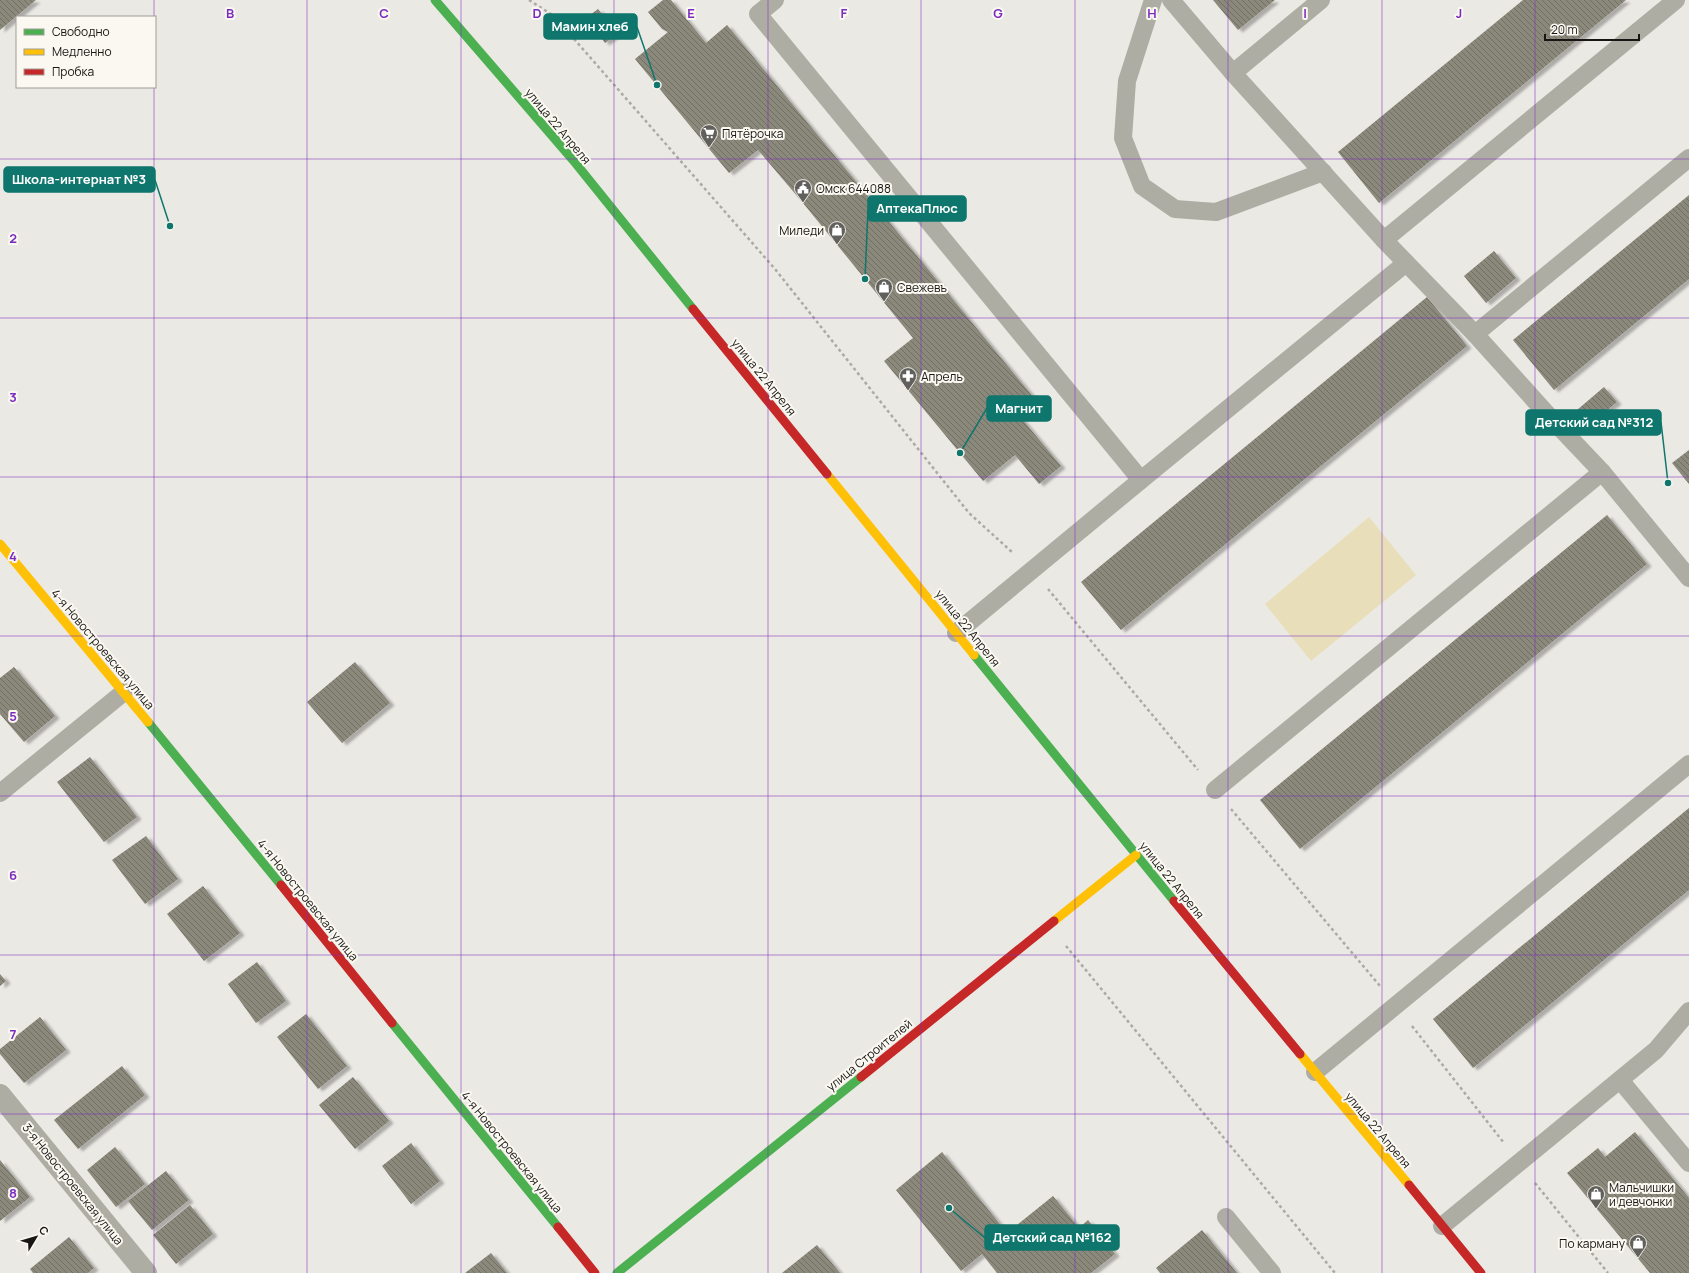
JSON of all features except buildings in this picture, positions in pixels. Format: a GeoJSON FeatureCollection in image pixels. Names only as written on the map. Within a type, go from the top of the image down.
{"type":"FeatureCollection","features":[{"type":"Feature","properties":{"kind":"main road","name":"улица 22 Апреля"},"geometry":{"type":"LineString","coordinates":[[435,0],[572,160],[1136,855],[1481,1273]]}},
{"type":"Feature","properties":{"kind":"main road","name":"4-я Новостроевская улица"},"geometry":{"type":"LineString","coordinates":[[0,544],[124,692],[595,1273]]}},
{"type":"Feature","properties":{"kind":"main road","name":"улица Строителей"},"geometry":{"type":"LineString","coordinates":[[617,1273],[1136,855]]}},
{"type":"Feature","properties":{"kind":"street","name":"3-я Новостроевская улица"},"geometry":{"type":"LineString","coordinates":[[0,1095],[146,1273]]}},
{"type":"Feature","properties":{"kind":"lane"},"geometry":{"type":"LineString","coordinates":[[775,0],[758,14],[1141,480]]}},
{"type":"Feature","properties":{"kind":"lane"},"geometry":{"type":"LineString","coordinates":[[1153,0],[1127,81],[1123,138],[1142,186],[1175,209],[1216,212],[1323,172]]}},
{"type":"Feature","properties":{"kind":"lane"},"geometry":{"type":"LineString","coordinates":[[1171,0],[1233,73],[1384,240],[1476,334],[1602,472],[1689,578]]}},
{"type":"Feature","properties":{"kind":"lane"},"geometry":{"type":"LineString","coordinates":[[1233,73],[1322,0]]}},
{"type":"Feature","properties":{"kind":"lane"},"geometry":{"type":"LineString","coordinates":[[1384,240],[1676,0]]}},
{"type":"Feature","properties":{"kind":"lane"},"geometry":{"type":"LineString","coordinates":[[1476,334],[1689,158]]}},
{"type":"Feature","properties":{"kind":"lane"},"geometry":{"type":"LineString","coordinates":[[956,633],[1406,263]]}},
{"type":"Feature","properties":{"kind":"lane"},"geometry":{"type":"LineString","coordinates":[[1215,790],[1602,472]]}},
{"type":"Feature","properties":{"kind":"lane"},"geometry":{"type":"LineString","coordinates":[[0,793],[124,692]]}},
{"type":"Feature","properties":{"kind":"lane"},"geometry":{"type":"LineString","coordinates":[[1315,1072],[1689,764]]}},
{"type":"Feature","properties":{"kind":"lane"},"geometry":{"type":"LineString","coordinates":[[1442,1226],[1656,1050],[1689,1011]]}},
{"type":"Feature","properties":{"kind":"lane"},"geometry":{"type":"LineString","coordinates":[[1620,1080],[1689,1163]]}},
{"type":"Feature","properties":{"kind":"lane"},"geometry":{"type":"LineString","coordinates":[[1226,1217],[1272,1273]]}},
{"type":"Feature","properties":{"kind":"path"},"geometry":{"type":"LineString","coordinates":[[529,0],[554,16],[775,269],[968,513],[1032,570],[1396,1006],[1519,1163],[1608,1273]]}},
{"type":"Feature","properties":{"kind":"path"},"geometry":{"type":"LineString","coordinates":[[1048,926],[1067,947],[1335,1273]]}},
{"type":"Feature","properties":{"kind":"shaded area"},"geometry":{"type":"Polygon","coordinates":[[[1369,517],[1416,575],[1311,661],[1265,604],[1369,517]]]}},
{"type":"Feature","properties":{"kind":"traffic: fast"},"geometry":{"type":"LineString","coordinates":[[435,0],[573,160],[693,309]]}},
{"type":"Feature","properties":{"kind":"traffic: fast"},"geometry":{"type":"LineString","coordinates":[[974,655],[1174,901]]}},
{"type":"Feature","properties":{"kind":"traffic: fast"},"geometry":{"type":"LineString","coordinates":[[148,722],[281,885]]}},
{"type":"Feature","properties":{"kind":"traffic: fast"},"geometry":{"type":"LineString","coordinates":[[392,1023],[558,1227]]}},
{"type":"Feature","properties":{"kind":"traffic: fast"},"geometry":{"type":"LineString","coordinates":[[617,1273],[861,1077]]}},
{"type":"Feature","properties":{"kind":"traffic: slow"},"geometry":{"type":"LineString","coordinates":[[827,474],[974,655]]}},
{"type":"Feature","properties":{"kind":"traffic: slow"},"geometry":{"type":"LineString","coordinates":[[0,544],[148,722]]}},
{"type":"Feature","properties":{"kind":"traffic: slow"},"geometry":{"type":"LineString","coordinates":[[1054,921],[1136,855]]}},
{"type":"Feature","properties":{"kind":"traffic: slow"},"geometry":{"type":"LineString","coordinates":[[1300,1054],[1409,1185]]}},
{"type":"Feature","properties":{"kind":"traffic: jam"},"geometry":{"type":"LineString","coordinates":[[693,309],[827,474]]}},
{"type":"Feature","properties":{"kind":"traffic: jam"},"geometry":{"type":"LineString","coordinates":[[281,885],[392,1023]]}},
{"type":"Feature","properties":{"kind":"traffic: jam"},"geometry":{"type":"LineString","coordinates":[[1174,901],[1300,1054]]}},
{"type":"Feature","properties":{"kind":"traffic: jam"},"geometry":{"type":"LineString","coordinates":[[861,1077],[1054,921]]}},
{"type":"Feature","properties":{"kind":"traffic: jam"},"geometry":{"type":"LineString","coordinates":[[1409,1185],[1481,1273]]}},
{"type":"Feature","properties":{"kind":"traffic: jam"},"geometry":{"type":"LineString","coordinates":[[558,1227],[595,1273]]}},
{"type":"Feature","properties":{"kind":"place","name":"Мамин хлеб"},"geometry":{"type":"Point","coordinates":[657,85]}},
{"type":"Feature","properties":{"kind":"place","name":"Пятёрочка"},"geometry":{"type":"Point","coordinates":[709,148]}},
{"type":"Feature","properties":{"kind":"place","name":"Омск 644088"},"geometry":{"type":"Point","coordinates":[803,203]}},
{"type":"Feature","properties":{"kind":"place","name":"Школа-интернат №3"},"geometry":{"type":"Point","coordinates":[170,226]}},
{"type":"Feature","properties":{"kind":"place","name":"Миледи"},"geometry":{"type":"Point","coordinates":[837,245]}},
{"type":"Feature","properties":{"kind":"place","name":"АптекаПлюс"},"geometry":{"type":"Point","coordinates":[865,279]}},
{"type":"Feature","properties":{"kind":"place","name":"Свежевъ"},"geometry":{"type":"Point","coordinates":[884,302]}},
{"type":"Feature","properties":{"kind":"place","name":"Апрель"},"geometry":{"type":"Point","coordinates":[908,391]}},
{"type":"Feature","properties":{"kind":"place","name":"Магнит"},"geometry":{"type":"Point","coordinates":[960,453]}},
{"type":"Feature","properties":{"kind":"place","name":"Детский сад №312"},"geometry":{"type":"Point","coordinates":[1668,483]}},
{"type":"Feature","properties":{"kind":"place","name":"Детский сад №162"},"geometry":{"type":"Point","coordinates":[949,1208]}},
{"type":"Feature","properties":{"kind":"place","name":"Мальчишки и девчонки"},"geometry":{"type":"Point","coordinates":[1596,1209]}},
{"type":"Feature","properties":{"kind":"place","name":"По карману"},"geometry":{"type":"Point","coordinates":[1638,1258]}}]}
